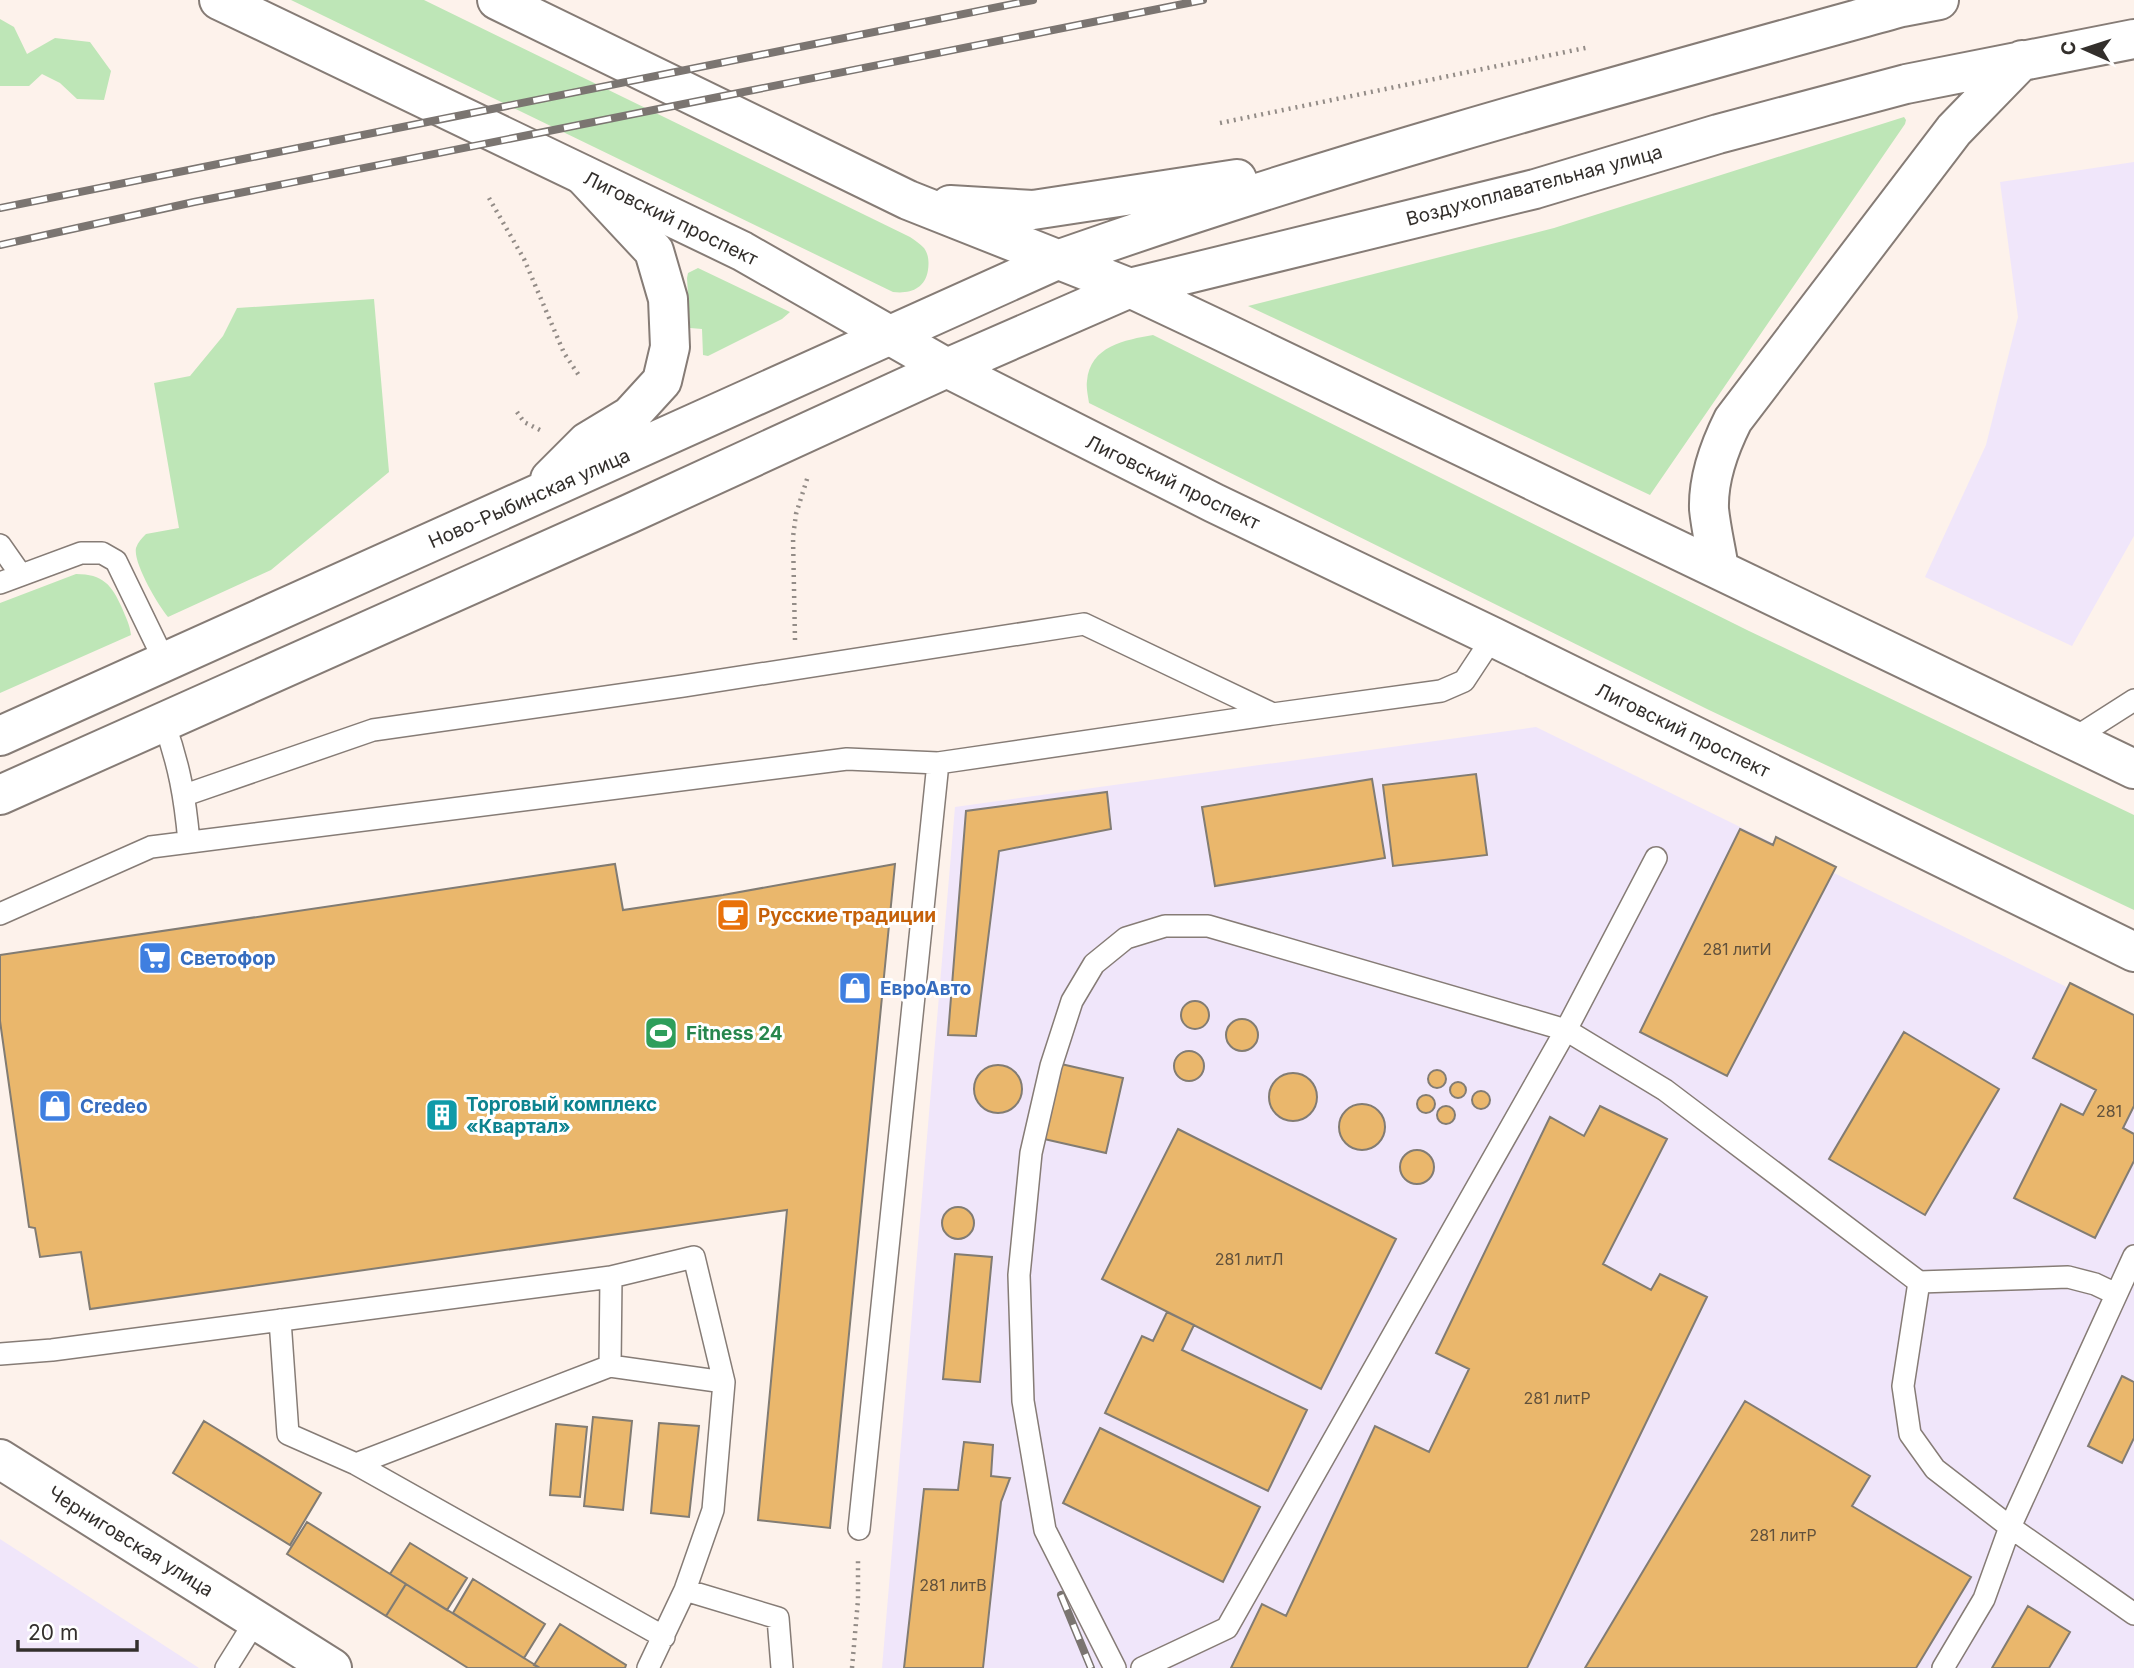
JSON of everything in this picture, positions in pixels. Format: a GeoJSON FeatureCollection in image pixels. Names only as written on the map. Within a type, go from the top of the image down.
{"type":"FeatureCollection","features":[{"type":"Feature","properties":{"kind":"main road","name":"Лиговский проспект"},"geometry":{"type":"LineString","coordinates":[[219,0],[742,251],[947,368],[1214,503],[2134,952]]}},
{"type":"Feature","properties":{"kind":"main road"},"geometry":{"type":"LineString","coordinates":[[497,0],[908,200],[1130,288],[2134,769]]}},
{"type":"Feature","properties":{"kind":"main road"},"geometry":{"type":"LineString","coordinates":[[1057,260],[1158,224],[1371,156],[1902,7],[1939,0]]}},
{"type":"Feature","properties":{"kind":"main road","name":"Воздухоплавательная улица"},"geometry":{"type":"LineString","coordinates":[[947,368],[1130,288],[1535,190],[1718,134],[1906,84],[2134,39]]}},
{"type":"Feature","properties":{"kind":"main road"},"geometry":{"type":"LineString","coordinates":[[1719,569],[1709,510],[1710,489],[1722,442],[1733,420],[1954,130],[2022,60]]}},
{"type":"Feature","properties":{"kind":"main road"},"geometry":{"type":"LineString","coordinates":[[908,200],[1033,210],[1116,199],[1371,156]]}},
{"type":"Feature","properties":{"kind":"main road"},"geometry":{"type":"LineString","coordinates":[[534,495],[587,442],[630,416],[662,381],[670,347],[668,299],[654,251],[583,175]]}},
{"type":"Feature","properties":{"kind":"main road","name":"Ново-Рыбинская улица"},"geometry":{"type":"LineString","coordinates":[[0,736],[1057,260]]}},
{"type":"Feature","properties":{"kind":"main road"},"geometry":{"type":"LineString","coordinates":[[0,795],[947,368]]}},
{"type":"Feature","properties":{"kind":"main road","name":"Черниговская улица"},"geometry":{"type":"LineString","coordinates":[[0,1459],[332,1668]]}},
{"type":"Feature","properties":{"kind":"lane"},"geometry":{"type":"LineString","coordinates":[[0,545],[21,575]]}},
{"type":"Feature","properties":{"kind":"lane"},"geometry":{"type":"LineString","coordinates":[[0,583],[81,553],[102,553],[116,561],[166,662]]}},
{"type":"Feature","properties":{"kind":"lane"},"geometry":{"type":"LineString","coordinates":[[185,795],[373,730],[1084,624],[1273,714]]}},
{"type":"Feature","properties":{"kind":"lane"},"geometry":{"type":"LineString","coordinates":[[0,914],[150,847],[847,759],[938,763],[1441,691],[1464,681],[1493,637]]}},
{"type":"Feature","properties":{"kind":"lane"},"geometry":{"type":"LineString","coordinates":[[2073,739],[2134,700]]}},
{"type":"Feature","properties":{"kind":"lane"},"geometry":{"type":"LineString","coordinates":[[164,723],[176,755],[185,795],[189,842]]}},
{"type":"Feature","properties":{"kind":"lane"},"geometry":{"type":"LineString","coordinates":[[859,1529],[938,763]]}},
{"type":"Feature","properties":{"kind":"lane"},"geometry":{"type":"LineString","coordinates":[[1142,1668],[1227,1628],[1566,1030],[1656,858]]}},
{"type":"Feature","properties":{"kind":"lane"},"geometry":{"type":"LineString","coordinates":[[1115,1668],[1045,1530],[1023,1401],[1019,1276],[1031,1153],[1051,1066],[1072,1001],[1094,964],[1126,938],[1165,926],[1208,926],[1566,1030],[1665,1090],[1919,1282],[2068,1277],[2095,1284],[2116,1294]]}},
{"type":"Feature","properties":{"kind":"lane"},"geometry":{"type":"LineString","coordinates":[[1943,1668],[1984,1599],[2010,1527],[2134,1256]]}},
{"type":"Feature","properties":{"kind":"lane"},"geometry":{"type":"LineString","coordinates":[[0,1354],[52,1350],[611,1277],[694,1257],[724,1382],[713,1510],[685,1590],[648,1668]]}},
{"type":"Feature","properties":{"kind":"lane"},"geometry":{"type":"LineString","coordinates":[[610,1366],[611,1277]]}},
{"type":"Feature","properties":{"kind":"lane"},"geometry":{"type":"LineString","coordinates":[[1919,1282],[1903,1386],[1910,1434],[1935,1469],[2010,1527],[2134,1614]]}},
{"type":"Feature","properties":{"kind":"lane"},"geometry":{"type":"LineString","coordinates":[[280,1320],[288,1434],[356,1464],[664,1637]]}},
{"type":"Feature","properties":{"kind":"lane"},"geometry":{"type":"LineString","coordinates":[[356,1464],[610,1366],[724,1382]]}},
{"type":"Feature","properties":{"kind":"lane"},"geometry":{"type":"LineString","coordinates":[[685,1590],[778,1618],[782,1668]]}},
{"type":"Feature","properties":{"kind":"lane"},"geometry":{"type":"LineString","coordinates":[[226,1668],[256,1620]]}},
{"type":"Feature","properties":{"kind":"path"},"geometry":{"type":"LineString","coordinates":[[1220,123],[1590,47]]}},
{"type":"Feature","properties":{"kind":"path"},"geometry":{"type":"LineString","coordinates":[[489,198],[524,259],[564,353],[580,377]]}},
{"type":"Feature","properties":{"kind":"path"},"geometry":{"type":"LineString","coordinates":[[517,412],[524,422],[555,434]]}},
{"type":"Feature","properties":{"kind":"path"},"geometry":{"type":"LineString","coordinates":[[795,669],[793,537],[796,514],[810,469]]}},
{"type":"Feature","properties":{"kind":"path"},"geometry":{"type":"LineString","coordinates":[[852,1668],[858,1600],[859,1529]]}},
{"type":"Feature","properties":{"kind":"shaded area"},"geometry":{"type":"Polygon","coordinates":[[[2134,162],[2134,536],[2072,646],[1925,577],[1986,445],[2018,317],[2000,182],[2134,162]]]}},
{"type":"Feature","properties":{"kind":"shaded area"},"geometry":{"type":"Polygon","coordinates":[[[1536,727],[2134,1020],[2134,1668],[882,1668],[955,807],[1536,727]]]}},
{"type":"Feature","properties":{"kind":"shaded area"},"geometry":{"type":"Polygon","coordinates":[[[0,1539],[199,1668],[0,1668],[0,1539]]]}},
{"type":"Feature","properties":{"kind":"green space"},"geometry":{"type":"Polygon","coordinates":[[[291,0],[424,0],[910,237],[927,253],[929,265],[924,282],[916,289],[893,292],[291,0]]]}},
{"type":"Feature","properties":{"kind":"green space"},"geometry":{"type":"Polygon","coordinates":[[[0,19],[14,27],[27,54],[55,38],[90,42],[111,71],[104,100],[77,99],[60,83],[42,74],[29,86],[0,86],[0,19]]]}},
{"type":"Feature","properties":{"kind":"green space"},"geometry":{"type":"Polygon","coordinates":[[[1904,117],[1905,124],[1650,495],[1248,306],[1554,228],[1904,117]]]}},
{"type":"Feature","properties":{"kind":"green space"},"geometry":{"type":"Polygon","coordinates":[[[698,268],[790,312],[782,319],[708,356],[703,355],[702,329],[690,328],[687,278],[688,273],[698,268]]]}},
{"type":"Feature","properties":{"kind":"green space"},"geometry":{"type":"Polygon","coordinates":[[[374,299],[389,472],[271,570],[168,617],[147,584],[136,555],[136,548],[146,534],[179,528],[154,383],[190,376],[223,336],[237,308],[374,299]]]}},
{"type":"Feature","properties":{"kind":"green space"},"geometry":{"type":"Polygon","coordinates":[[[1153,335],[1749,631],[2134,815],[2134,910],[1709,710],[1089,403],[1087,381],[1090,369],[1102,352],[1131,339],[1153,335]]]}},
{"type":"Feature","properties":{"kind":"green space"},"geometry":{"type":"Polygon","coordinates":[[[76,574],[93,576],[110,587],[122,608],[131,635],[0,693],[0,603],[76,574]]]}},
{"type":"Feature","properties":{"kind":"building"},"geometry":{"type":"Polygon","coordinates":[[[1476,774],[1487,855],[1393,866],[1383,785],[1476,774]]]}},
{"type":"Feature","properties":{"kind":"building"},"geometry":{"type":"Polygon","coordinates":[[[1372,779],[1385,858],[1215,886],[1202,807],[1372,779]]]}},
{"type":"Feature","properties":{"kind":"building"},"geometry":{"type":"Polygon","coordinates":[[[1107,792],[1111,829],[999,851],[976,1036],[948,1035],[966,811],[1107,792]]]}},
{"type":"Feature","properties":{"kind":"building"},"geometry":{"type":"Polygon","coordinates":[[[1740,829],[1773,845],[1776,837],[1836,867],[1727,1076],[1640,1032],[1740,829]]]}},
{"type":"Feature","properties":{"kind":"building","name":"Торговый комплекс «Квартал»"},"geometry":{"type":"Polygon","coordinates":[[[615,864],[623,910],[895,864],[830,1528],[758,1520],[787,1210],[90,1309],[81,1252],[40,1257],[35,1228],[29,1227],[0,1021],[0,955],[615,864]]]}},
{"type":"Feature","properties":{"kind":"building"},"geometry":{"type":"Polygon","coordinates":[[[2070,983],[2134,1015],[2134,1106],[2123,1128],[2134,1134],[2134,1161],[2095,1238],[2014,1198],[2061,1104],[2083,1115],[2096,1090],[2033,1058],[2070,983]]]}},
{"type":"Feature","properties":{"kind":"building"},"geometry":{"type":"Polygon","coordinates":[[[1195,1001],[1205,1005],[1209,1015],[1205,1025],[1195,1029],[1185,1025],[1181,1015],[1185,1005],[1195,1001]]]}},
{"type":"Feature","properties":{"kind":"building"},"geometry":{"type":"Polygon","coordinates":[[[1242,1019],[1253,1024],[1258,1035],[1253,1046],[1242,1051],[1231,1046],[1226,1035],[1231,1024],[1242,1019]]]}},
{"type":"Feature","properties":{"kind":"building"},"geometry":{"type":"Polygon","coordinates":[[[1904,1032],[1999,1089],[1925,1215],[1829,1159],[1904,1032]]]}},
{"type":"Feature","properties":{"kind":"building"},"geometry":{"type":"Polygon","coordinates":[[[1189,1051],[1200,1055],[1204,1066],[1200,1077],[1189,1081],[1178,1077],[1174,1066],[1178,1055],[1189,1051]]]}},
{"type":"Feature","properties":{"kind":"building"},"geometry":{"type":"Polygon","coordinates":[[[1061,1064],[1123,1078],[1106,1153],[1044,1139],[1061,1064]]]}},
{"type":"Feature","properties":{"kind":"building"},"geometry":{"type":"Polygon","coordinates":[[[998,1065],[1015,1072],[1022,1089],[1015,1106],[998,1113],[981,1106],[974,1089],[981,1072],[998,1065]]]}},
{"type":"Feature","properties":{"kind":"building"},"geometry":{"type":"Polygon","coordinates":[[[1437,1070],[1443,1073],[1446,1079],[1443,1085],[1437,1088],[1431,1085],[1428,1079],[1431,1073],[1437,1070]]]}},
{"type":"Feature","properties":{"kind":"building"},"geometry":{"type":"Polygon","coordinates":[[[1293,1073],[1302,1074],[1310,1080],[1316,1088],[1316,1106],[1310,1114],[1302,1120],[1293,1121],[1284,1120],[1276,1114],[1270,1106],[1269,1097],[1270,1088],[1276,1080],[1284,1074],[1293,1073]]]}},
{"type":"Feature","properties":{"kind":"building"},"geometry":{"type":"Polygon","coordinates":[[[1455,1082],[1461,1082],[1466,1090],[1464,1096],[1455,1098],[1450,1093],[1450,1087],[1455,1082]]]}},
{"type":"Feature","properties":{"kind":"building"},"geometry":{"type":"Polygon","coordinates":[[[1481,1091],[1487,1094],[1490,1100],[1487,1106],[1481,1109],[1475,1106],[1472,1100],[1475,1094],[1481,1091]]]}},
{"type":"Feature","properties":{"kind":"building"},"geometry":{"type":"Polygon","coordinates":[[[1426,1095],[1432,1098],[1435,1104],[1432,1110],[1426,1113],[1420,1110],[1417,1104],[1420,1098],[1426,1095]]]}},
{"type":"Feature","properties":{"kind":"building"},"geometry":{"type":"Polygon","coordinates":[[[1362,1104],[1378,1111],[1385,1127],[1378,1143],[1362,1150],[1346,1143],[1339,1127],[1346,1111],[1362,1104]]]}},
{"type":"Feature","properties":{"kind":"building"},"geometry":{"type":"Polygon","coordinates":[[[1442,1106],[1450,1106],[1455,1115],[1453,1122],[1442,1124],[1437,1119],[1437,1111],[1442,1106]]]}},
{"type":"Feature","properties":{"kind":"building"},"geometry":{"type":"Polygon","coordinates":[[[1600,1106],[1667,1139],[1603,1264],[1651,1290],[1660,1274],[1707,1297],[1527,1668],[1231,1668],[1262,1604],[1286,1616],[1375,1426],[1429,1452],[1469,1369],[1436,1353],[1550,1117],[1584,1136],[1600,1106]]]}},
{"type":"Feature","properties":{"kind":"building"},"geometry":{"type":"Polygon","coordinates":[[[1178,1129],[1396,1239],[1321,1389],[1102,1279],[1178,1129]]]}},
{"type":"Feature","properties":{"kind":"building"},"geometry":{"type":"Polygon","coordinates":[[[1417,1150],[1429,1155],[1434,1167],[1429,1179],[1417,1184],[1405,1179],[1400,1167],[1405,1155],[1417,1150]]]}},
{"type":"Feature","properties":{"kind":"building"},"geometry":{"type":"Polygon","coordinates":[[[958,1207],[969,1212],[974,1223],[969,1234],[958,1239],[947,1234],[942,1223],[947,1212],[958,1207]]]}},
{"type":"Feature","properties":{"kind":"building"},"geometry":{"type":"Polygon","coordinates":[[[955,1254],[992,1257],[980,1382],[943,1379],[955,1254]]]}},
{"type":"Feature","properties":{"kind":"building"},"geometry":{"type":"Polygon","coordinates":[[[1167,1312],[1194,1325],[1182,1350],[1307,1410],[1268,1491],[1105,1413],[1142,1336],[1153,1341],[1167,1312]]]}},
{"type":"Feature","properties":{"kind":"building"},"geometry":{"type":"Polygon","coordinates":[[[2122,1376],[2134,1382],[2134,1438],[2122,1463],[2088,1446],[2122,1376]]]}},
{"type":"Feature","properties":{"kind":"building"},"geometry":{"type":"Polygon","coordinates":[[[1745,1401],[1870,1476],[1852,1506],[1971,1577],[1916,1668],[1585,1668],[1745,1401]]]}},
{"type":"Feature","properties":{"kind":"building"},"geometry":{"type":"Polygon","coordinates":[[[593,1417],[632,1421],[623,1510],[584,1506],[593,1417]]]}},
{"type":"Feature","properties":{"kind":"building"},"geometry":{"type":"Polygon","coordinates":[[[204,1421],[321,1493],[290,1545],[173,1473],[204,1421]]]}},
{"type":"Feature","properties":{"kind":"building"},"geometry":{"type":"Polygon","coordinates":[[[659,1423],[699,1426],[689,1517],[651,1513],[659,1423]]]}},
{"type":"Feature","properties":{"kind":"building"},"geometry":{"type":"Polygon","coordinates":[[[556,1424],[587,1427],[580,1497],[550,1495],[556,1424]]]}},
{"type":"Feature","properties":{"kind":"building"},"geometry":{"type":"Polygon","coordinates":[[[1100,1428],[1260,1507],[1223,1582],[1063,1503],[1100,1428]]]}},
{"type":"Feature","properties":{"kind":"building"},"geometry":{"type":"Polygon","coordinates":[[[964,1442],[993,1445],[991,1476],[1010,1478],[1001,1502],[983,1668],[904,1668],[924,1489],[958,1490],[964,1442]]]}},
{"type":"Feature","properties":{"kind":"building"},"geometry":{"type":"Polygon","coordinates":[[[307,1522],[406,1584],[386,1616],[287,1554],[307,1522]]]}},
{"type":"Feature","properties":{"kind":"building"},"geometry":{"type":"Polygon","coordinates":[[[410,1543],[467,1578],[447,1610],[390,1574],[410,1543]]]}},
{"type":"Feature","properties":{"kind":"building"},"geometry":{"type":"Polygon","coordinates":[[[473,1579],[545,1624],[524,1658],[453,1613],[473,1579]]]}},
{"type":"Feature","properties":{"kind":"building"},"geometry":{"type":"Polygon","coordinates":[[[406,1584],[540,1668],[468,1668],[386,1616],[406,1584]]]}},
{"type":"Feature","properties":{"kind":"building"},"geometry":{"type":"Polygon","coordinates":[[[2028,1606],[2070,1632],[2049,1668],[1992,1668],[2028,1606]]]}},
{"type":"Feature","properties":{"kind":"building"},"geometry":{"type":"Polygon","coordinates":[[[560,1624],[626,1665],[625,1668],[540,1668],[534,1665],[560,1624]]]}},
{"type":"Feature","properties":{"kind":"railway"},"geometry":{"type":"LineString","coordinates":[[0,208],[1033,0]]}},
{"type":"Feature","properties":{"kind":"railway"},"geometry":{"type":"LineString","coordinates":[[0,245],[194,202],[1203,0]]}},
{"type":"Feature","properties":{"kind":"railway"},"geometry":{"type":"LineString","coordinates":[[1061,1595],[1091,1668]]}},
{"type":"Feature","properties":{"kind":"place","name":"Русские традиции"},"geometry":{"type":"Point","coordinates":[733,915]}},
{"type":"Feature","properties":{"kind":"place","name":"Светофор"},"geometry":{"type":"Point","coordinates":[155,958]}},
{"type":"Feature","properties":{"kind":"place","name":"ЕвроАвто"},"geometry":{"type":"Point","coordinates":[855,988]}},
{"type":"Feature","properties":{"kind":"place","name":"Fitness 24"},"geometry":{"type":"Point","coordinates":[661,1033]}},
{"type":"Feature","properties":{"kind":"place","name":"Credeo"},"geometry":{"type":"Point","coordinates":[55,1106]}},
{"type":"Feature","properties":{"kind":"place","name":"Торговый комплекс «Квартал»"},"geometry":{"type":"Point","coordinates":[442,1115]}}]}
